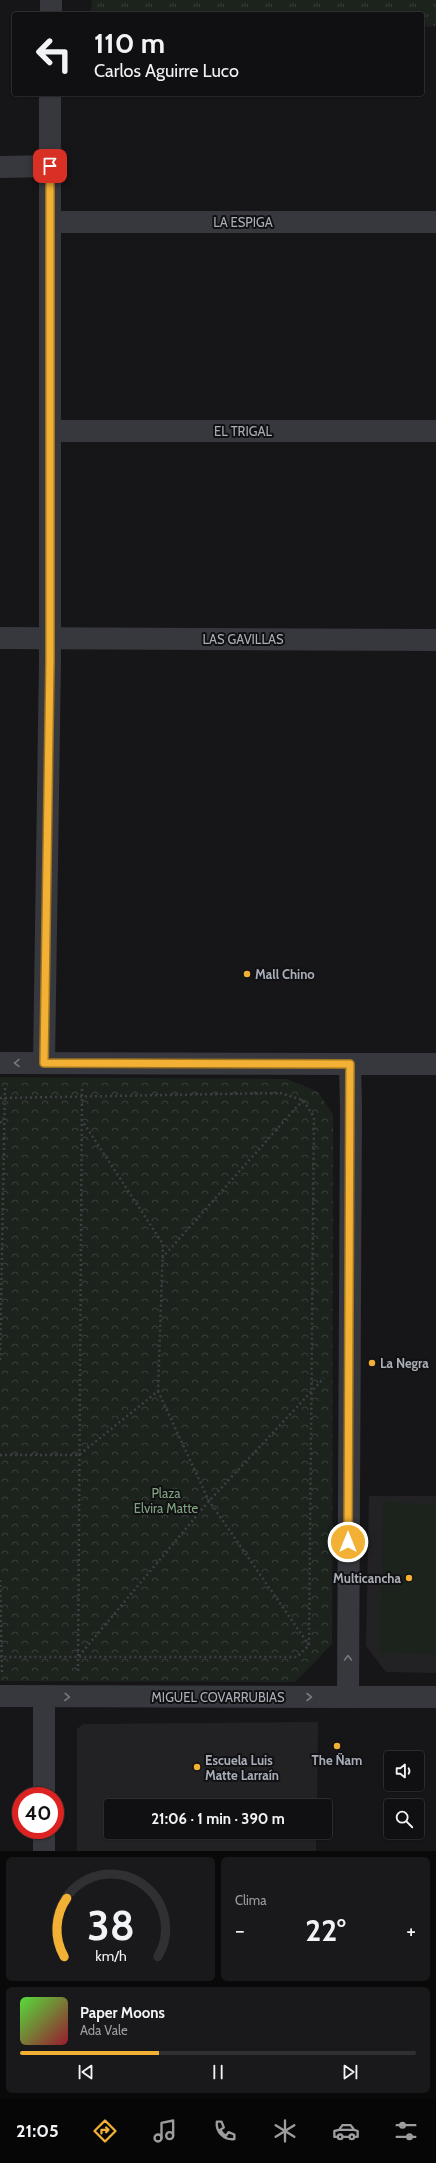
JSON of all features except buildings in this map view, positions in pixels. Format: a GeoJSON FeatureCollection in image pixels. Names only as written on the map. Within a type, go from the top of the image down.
{"type":"FeatureCollection","features":[{"type":"Feature","properties":{"kind":"street"},"geometry":{"type":"LineString","coordinates":[[51,0],[51,12]]}},
{"type":"Feature","properties":{"kind":"street"},"geometry":{"type":"LineString","coordinates":[[44,1063],[49,638],[50,96]]}},
{"type":"Feature","properties":{"kind":"street"},"geometry":{"type":"LineString","coordinates":[[0,166],[50,166]]}},
{"type":"Feature","properties":{"kind":"street","name":"LA ESPIGA"},"geometry":{"type":"LineString","coordinates":[[50,222],[436,222]]}},
{"type":"Feature","properties":{"kind":"street","name":"EL TRIGAL"},"geometry":{"type":"LineString","coordinates":[[50,431],[436,431]]}},
{"type":"Feature","properties":{"kind":"street","name":"LAS GAVILLAS"},"geometry":{"type":"LineString","coordinates":[[0,638],[436,640]]}},
{"type":"Feature","properties":{"kind":"street"},"geometry":{"type":"LineString","coordinates":[[3,1063],[436,1064]]}},
{"type":"Feature","properties":{"kind":"street"},"geometry":{"type":"LineString","coordinates":[[348,1697],[350,1064]]}},
{"type":"Feature","properties":{"kind":"street","name":"MIGUEL COVARRUBIAS"},"geometry":{"type":"LineString","coordinates":[[2,1696],[78,1698],[436,1697]]}},
{"type":"Feature","properties":{"kind":"street"},"geometry":{"type":"LineString","coordinates":[[44,1696],[44,1787]]}},
{"type":"Feature","properties":{"kind":"street"},"geometry":{"type":"LineString","coordinates":[[44,1839],[44,1851]]}},
{"type":"Feature","properties":{"kind":"path"},"geometry":{"type":"LineString","coordinates":[[0,1360],[5,1117],[3,1063]]}},
{"type":"Feature","properties":{"kind":"path"},"geometry":{"type":"LineString","coordinates":[[78,1698],[83,1122],[82,1064]]}},
{"type":"Feature","properties":{"kind":"path"},"geometry":{"type":"LineString","coordinates":[[0,1098],[82,1095],[280,1093],[303,1100],[314,1117],[309,1645],[297,1657],[0,1657]]}},
{"type":"Feature","properties":{"kind":"path"},"geometry":{"type":"LineString","coordinates":[[162,1259],[303,1100]]}},
{"type":"Feature","properties":{"kind":"path"},"geometry":{"type":"LineString","coordinates":[[0,1122],[5,1117]]}},
{"type":"Feature","properties":{"kind":"path"},"geometry":{"type":"LineString","coordinates":[[83,1122],[163,1244],[158,1391],[209,1501],[309,1645]]}},
{"type":"Feature","properties":{"kind":"path"},"geometry":{"type":"LineString","coordinates":[[79,1656],[209,1501],[312,1390],[328,1375]]}},
{"type":"Feature","properties":{"kind":"path"},"geometry":{"type":"LineString","coordinates":[[0,1455],[79,1455],[158,1391]]}},
{"type":"Feature","properties":{"kind":"path"},"geometry":{"type":"LineString","coordinates":[[0,1580],[0,1657],[2,1696]]}},
{"type":"Feature","properties":{"kind":"shaded area","name":"Multicancha"},"geometry":{"type":"Polygon","coordinates":[[[369,1496],[436,1496],[436,1673],[386,1672],[366,1646],[369,1496]]]}},
{"type":"Feature","properties":{"kind":"shaded area","name":"Escuela Luis Matte Larraín"},"geometry":{"type":"Polygon","coordinates":[[[318,1722],[317,1799],[104,1799],[104,1839],[316,1839],[316,1851],[77,1851],[77,1729],[83,1724],[318,1722]]]}},
{"type":"Feature","properties":{"kind":"green space"},"geometry":{"type":"Polygon","coordinates":[[[92,0],[436,0],[436,26],[424,27],[424,12],[91,12],[92,0]]]}},
{"type":"Feature","properties":{"kind":"green space","name":"Plaza Elvira Matte"},"geometry":{"type":"Polygon","coordinates":[[[0,1077],[287,1079],[318,1092],[333,1115],[332,1644],[295,1682],[0,1681],[0,1077]]]}},
{"type":"Feature","properties":{"kind":"green space","name":"Multicancha"},"geometry":{"type":"Polygon","coordinates":[[[383,1502],[436,1504],[436,1654],[380,1653],[383,1502]]]}},
{"type":"Feature","properties":{"kind":"place","name":"Mall Chino"},"geometry":{"type":"Point","coordinates":[247,974]}},
{"type":"Feature","properties":{"kind":"place","name":"La Negra"},"geometry":{"type":"Point","coordinates":[372,1363]}},
{"type":"Feature","properties":{"kind":"place","name":"Multicancha"},"geometry":{"type":"Point","coordinates":[409,1578]}},
{"type":"Feature","properties":{"kind":"place","name":"The Ñam"},"geometry":{"type":"Point","coordinates":[337,1746]}},
{"type":"Feature","properties":{"kind":"place","name":"Escuela Luis Matte Larraín"},"geometry":{"type":"Point","coordinates":[197,1767]}},
{"type":"Feature","properties":{"kind":"route"},"geometry":{"type":"LineString","coordinates":[[50,166],[50,660],[44,1063],[350,1064],[348,1542]]}}]}
